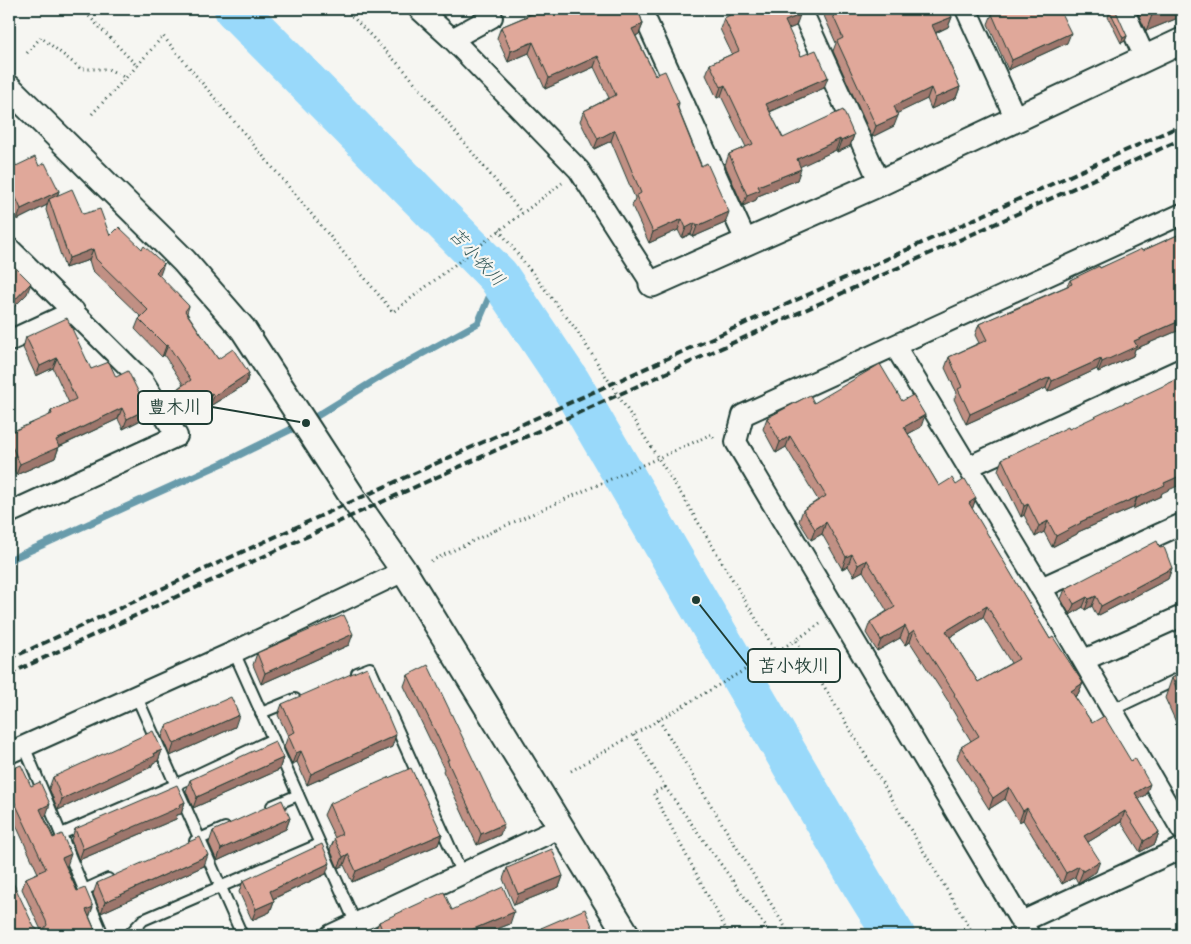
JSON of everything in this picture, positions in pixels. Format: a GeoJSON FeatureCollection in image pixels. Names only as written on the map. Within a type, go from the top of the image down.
{"type":"FeatureCollection","features":[{"type":"Feature","properties":{"kind":"street"},"geometry":{"type":"LineString","coordinates":[[419,9],[452,39],[579,170],[652,284],[880,183],[1182,41]]}},
{"type":"Feature","properties":{"kind":"street"},"geometry":{"type":"LineString","coordinates":[[452,39],[492,17],[488,9]]}},
{"type":"Feature","properties":{"kind":"street"},"geometry":{"type":"LineString","coordinates":[[641,9],[746,241]]}},
{"type":"Feature","properties":{"kind":"street"},"geometry":{"type":"LineString","coordinates":[[801,9],[880,183]]}},
{"type":"Feature","properties":{"kind":"street"},"geometry":{"type":"LineString","coordinates":[[966,9],[1016,119]]}},
{"type":"Feature","properties":{"kind":"street"},"geometry":{"type":"LineString","coordinates":[[1123,9],[1145,58]]}},
{"type":"Feature","properties":{"kind":"street"},"geometry":{"type":"LineString","coordinates":[[9,88],[184,262],[243,329],[355,501],[404,571],[628,935]]}},
{"type":"Feature","properties":{"kind":"street"},"geometry":{"type":"LineString","coordinates":[[1182,214],[743,415],[736,442],[1025,929],[1182,848]]}},
{"type":"Feature","properties":{"kind":"street"},"geometry":{"type":"LineString","coordinates":[[9,248],[143,381],[177,436],[9,513]]}},
{"type":"Feature","properties":{"kind":"street"},"geometry":{"type":"LineString","coordinates":[[9,341],[74,311]]}},
{"type":"Feature","properties":{"kind":"street"},"geometry":{"type":"LineString","coordinates":[[895,346],[1084,660],[1112,710],[1177,810],[1182,830]]}},
{"type":"Feature","properties":{"kind":"street"},"geometry":{"type":"LineString","coordinates":[[968,467],[1182,369]]}},
{"type":"Feature","properties":{"kind":"street"},"geometry":{"type":"LineString","coordinates":[[1041,588],[1182,524]]}},
{"type":"Feature","properties":{"kind":"street"},"geometry":{"type":"LineString","coordinates":[[16,749],[234,652],[404,571]]}},
{"type":"Feature","properties":{"kind":"street"},"geometry":{"type":"LineString","coordinates":[[1084,660],[1182,616]]}},
{"type":"Feature","properties":{"kind":"street"},"geometry":{"type":"LineString","coordinates":[[331,935],[357,930],[462,874],[562,827]]}},
{"type":"Feature","properties":{"kind":"lane"},"geometry":{"type":"LineString","coordinates":[[234,652],[357,930]]}},
{"type":"Feature","properties":{"kind":"lane"},"geometry":{"type":"LineString","coordinates":[[352,676],[370,668],[462,874]]}},
{"type":"Feature","properties":{"kind":"lane"},"geometry":{"type":"LineString","coordinates":[[1112,710],[1182,677]]}},
{"type":"Feature","properties":{"kind":"lane"},"geometry":{"type":"LineString","coordinates":[[261,713],[306,694]]}},
{"type":"Feature","properties":{"kind":"lane"},"geometry":{"type":"LineString","coordinates":[[136,696],[242,935]]}},
{"type":"Feature","properties":{"kind":"lane"},"geometry":{"type":"LineString","coordinates":[[61,834],[273,739]]}},
{"type":"Feature","properties":{"kind":"lane"},"geometry":{"type":"LineString","coordinates":[[16,749],[61,834],[103,935]]}},
{"type":"Feature","properties":{"kind":"lane"},"geometry":{"type":"LineString","coordinates":[[262,811],[298,795]]}},
{"type":"Feature","properties":{"kind":"lane"},"geometry":{"type":"LineString","coordinates":[[181,847],[235,823]]}},
{"type":"Feature","properties":{"kind":"lane"},"geometry":{"type":"LineString","coordinates":[[129,935],[143,920],[320,844]]}},
{"type":"Feature","properties":{"kind":"lane"},"geometry":{"type":"LineString","coordinates":[[84,890],[119,874]]}},
{"type":"Feature","properties":{"kind":"path"},"geometry":{"type":"LineString","coordinates":[[82,9],[137,66]]}},
{"type":"Feature","properties":{"kind":"path"},"geometry":{"type":"LineString","coordinates":[[344,9],[406,72],[522,213]]}},
{"type":"Feature","properties":{"kind":"path"},"geometry":{"type":"LineString","coordinates":[[92,114],[163,36],[393,312],[579,170]]}},
{"type":"Feature","properties":{"kind":"path"},"geometry":{"type":"LineString","coordinates":[[27,53],[41,37],[81,69],[108,69],[126,78]]}},
{"type":"Feature","properties":{"kind":"path"},"geometry":{"type":"LineString","coordinates":[[499,230],[575,328],[683,497],[776,652]]}},
{"type":"Feature","properties":{"kind":"path"},"geometry":{"type":"LineString","coordinates":[[431,561],[711,434],[716,443]]}},
{"type":"Feature","properties":{"kind":"path"},"geometry":{"type":"LineString","coordinates":[[571,771],[820,625],[815,616]]}},
{"type":"Feature","properties":{"kind":"path"},"geometry":{"type":"LineString","coordinates":[[796,640],[974,935]]}},
{"type":"Feature","properties":{"kind":"path"},"geometry":{"type":"LineString","coordinates":[[659,720],[790,935]]}},
{"type":"Feature","properties":{"kind":"path"},"geometry":{"type":"LineString","coordinates":[[634,735],[665,787],[772,935]]}},
{"type":"Feature","properties":{"kind":"path"},"geometry":{"type":"LineString","coordinates":[[665,787],[652,793],[728,935]]}},
{"type":"Feature","properties":{"kind":"building"},"geometry":{"type":"Polygon","coordinates":[[[535,9],[638,9],[643,24],[632,29],[655,75],[665,71],[679,103],[676,104],[701,166],[707,163],[729,212],[697,226],[695,223],[686,228],[682,219],[653,232],[636,196],[641,193],[615,130],[598,139],[584,111],[616,95],[598,56],[549,78],[533,42],[511,51],[501,27],[537,12],[535,9]]]}},
{"type":"Feature","properties":{"kind":"building"},"geometry":{"type":"Polygon","coordinates":[[[737,9],[797,9],[800,15],[785,21],[801,56],[816,50],[828,77],[766,104],[783,138],[843,110],[854,135],[841,141],[840,139],[797,159],[801,169],[758,186],[760,190],[747,195],[729,154],[753,144],[725,85],[721,87],[710,64],[739,51],[724,18],[738,11],[737,9]]]}},
{"type":"Feature","properties":{"kind":"building"},"geometry":{"type":"Polygon","coordinates":[[[830,9],[948,9],[952,17],[932,25],[960,87],[935,98],[931,88],[894,106],[898,116],[876,126],[837,41],[843,38],[830,9]]]}},
{"type":"Feature","properties":{"kind":"building"},"geometry":{"type":"Polygon","coordinates":[[[1001,9],[1059,9],[1071,33],[1012,60],[992,14],[1001,9]]]}},
{"type":"Feature","properties":{"kind":"building"},"geometry":{"type":"Polygon","coordinates":[[[1115,9],[1127,36],[1123,38],[1110,11],[1115,9]]]}},
{"type":"Feature","properties":{"kind":"building"},"geometry":{"type":"Polygon","coordinates":[[[1149,9],[1168,9],[1152,15],[1149,9]]]}},
{"type":"Feature","properties":{"kind":"building"},"geometry":{"type":"Polygon","coordinates":[[[9,150],[16,166],[35,157],[39,166],[45,163],[59,191],[21,209],[9,182],[9,170],[12,169],[9,166],[9,150]]]}},
{"type":"Feature","properties":{"kind":"building"},"geometry":{"type":"Polygon","coordinates":[[[72,189],[83,214],[100,209],[110,236],[119,227],[142,249],[144,246],[164,264],[156,272],[189,306],[185,311],[218,359],[233,349],[249,373],[214,396],[212,393],[189,407],[177,389],[191,380],[168,345],[166,346],[139,319],[148,310],[96,259],[93,249],[69,258],[49,199],[72,189]]]}},
{"type":"Feature","properties":{"kind":"building"},"geometry":{"type":"Polygon","coordinates":[[[1182,233],[1182,320],[1134,341],[1137,346],[1102,362],[1101,359],[1052,381],[1050,377],[970,414],[958,389],[962,387],[949,357],[987,340],[979,324],[1072,284],[1070,280],[1099,266],[1100,268],[1182,233]]]}},
{"type":"Feature","properties":{"kind":"building"},"geometry":{"type":"Polygon","coordinates":[[[9,261],[31,283],[9,306],[9,261]]]}},
{"type":"Feature","properties":{"kind":"building"},"geometry":{"type":"Polygon","coordinates":[[[67,318],[91,369],[109,362],[116,377],[128,371],[147,409],[127,419],[122,408],[56,440],[59,447],[20,464],[9,440],[9,433],[52,414],[51,411],[76,399],[57,358],[40,366],[26,337],[67,318]]]}},
{"type":"Feature","properties":{"kind":"building"},"geometry":{"type":"Polygon","coordinates":[[[880,364],[902,401],[913,395],[925,415],[904,427],[939,486],[952,478],[956,485],[965,479],[976,498],[969,503],[1050,639],[1053,637],[1083,683],[1071,691],[1092,723],[1104,716],[1131,761],[1135,758],[1150,784],[1135,793],[1159,832],[1144,841],[1125,811],[1084,836],[1100,861],[1083,871],[1079,866],[1066,873],[1027,808],[1023,811],[1009,787],[993,798],[961,747],[979,736],[914,630],[909,634],[905,626],[881,640],[870,622],[895,607],[867,560],[858,565],[852,554],[846,557],[826,522],[815,529],[803,510],[826,496],[790,436],[780,442],[767,418],[810,395],[814,403],[880,364]],[[987,606],[946,631],[978,682],[1019,659],[987,606]]]}},
{"type":"Feature","properties":{"kind":"building"},"geometry":{"type":"Polygon","coordinates":[[[1182,377],[1182,475],[1137,498],[1080,522],[1056,536],[1048,521],[1039,526],[1028,504],[1024,506],[1002,459],[1068,427],[1069,429],[1182,377]]]}},
{"type":"Feature","properties":{"kind":"building"},"geometry":{"type":"Polygon","coordinates":[[[1157,541],[1160,548],[1164,547],[1172,568],[1101,606],[1096,596],[1089,599],[1087,597],[1074,604],[1065,589],[1157,541]]]}},
{"type":"Feature","properties":{"kind":"building"},"geometry":{"type":"Polygon","coordinates":[[[344,615],[353,634],[265,673],[257,653],[344,615]]]}},
{"type":"Feature","properties":{"kind":"building"},"geometry":{"type":"Polygon","coordinates":[[[428,665],[504,824],[481,834],[447,760],[449,760],[408,675],[428,665]]]}},
{"type":"Feature","properties":{"kind":"building"},"geometry":{"type":"Polygon","coordinates":[[[367,667],[396,735],[311,774],[301,751],[296,753],[288,735],[295,732],[282,704],[367,667]]]}},
{"type":"Feature","properties":{"kind":"building"},"geometry":{"type":"Polygon","coordinates":[[[1182,673],[1182,700],[1172,678],[1182,673]]]}},
{"type":"Feature","properties":{"kind":"building"},"geometry":{"type":"Polygon","coordinates":[[[231,697],[239,715],[174,744],[166,726],[231,697]]]}},
{"type":"Feature","properties":{"kind":"building"},"geometry":{"type":"Polygon","coordinates":[[[153,731],[162,750],[154,753],[155,756],[62,799],[53,777],[153,731]]]}},
{"type":"Feature","properties":{"kind":"building"},"geometry":{"type":"Polygon","coordinates":[[[275,741],[283,758],[197,797],[190,780],[275,741]]]}},
{"type":"Feature","properties":{"kind":"building"},"geometry":{"type":"Polygon","coordinates":[[[21,765],[31,786],[40,782],[50,804],[40,809],[53,838],[62,834],[71,854],[62,858],[77,891],[85,888],[93,907],[86,910],[97,935],[9,935],[9,874],[34,927],[39,931],[43,930],[47,925],[26,878],[46,869],[9,790],[9,770],[21,765]]]}},
{"type":"Feature","properties":{"kind":"building"},"geometry":{"type":"Polygon","coordinates":[[[411,768],[442,834],[356,871],[348,854],[343,857],[334,838],[342,834],[329,804],[411,768]]]}},
{"type":"Feature","properties":{"kind":"building"},"geometry":{"type":"Polygon","coordinates":[[[177,785],[185,802],[179,805],[180,807],[83,849],[75,829],[177,785]]]}},
{"type":"Feature","properties":{"kind":"building"},"geometry":{"type":"Polygon","coordinates":[[[282,800],[290,818],[221,849],[213,831],[282,800]]]}},
{"type":"Feature","properties":{"kind":"building"},"geometry":{"type":"Polygon","coordinates":[[[200,837],[208,855],[105,902],[97,883],[200,837]]]}},
{"type":"Feature","properties":{"kind":"building"},"geometry":{"type":"Polygon","coordinates":[[[322,844],[330,863],[270,891],[274,901],[256,909],[243,881],[322,844]]]}},
{"type":"Feature","properties":{"kind":"building"},"geometry":{"type":"Polygon","coordinates":[[[552,849],[563,876],[518,894],[507,868],[552,849]]]}},
{"type":"Feature","properties":{"kind":"building"},"geometry":{"type":"Polygon","coordinates":[[[503,887],[514,912],[471,930],[473,935],[384,935],[379,922],[444,892],[452,910],[503,887]]]}},
{"type":"Feature","properties":{"kind":"building"},"geometry":{"type":"Polygon","coordinates":[[[585,909],[594,931],[584,935],[545,935],[541,928],[585,909]]]}},
{"type":"Feature","properties":{"kind":"building"},"geometry":{"type":"Polygon","coordinates":[[[1096,929],[1099,935],[1087,935],[1096,929]]]}},
{"type":"Feature","properties":{"kind":"waterway","name":"苫小牧川"},"geometry":{"type":"LineString","coordinates":[[235,9],[498,276],[570,383],[894,935]]}},
{"type":"Feature","properties":{"kind":"waterway"},"geometry":{"type":"LineString","coordinates":[[9,560],[223,463],[312,419],[382,376],[478,323],[498,276]]}},
{"type":"Feature","properties":{"kind":"railway"},"geometry":{"type":"LineString","coordinates":[[9,659],[1182,125]]}},
{"type":"Feature","properties":{"kind":"railway"},"geometry":{"type":"LineString","coordinates":[[9,674],[362,511],[1182,139]]}},
{"type":"Feature","properties":{"kind":"place","name":"豊木川"},"geometry":{"type":"Point","coordinates":[306,423]}},
{"type":"Feature","properties":{"kind":"place","name":"苫小牧川"},"geometry":{"type":"Point","coordinates":[696,600]}}]}
